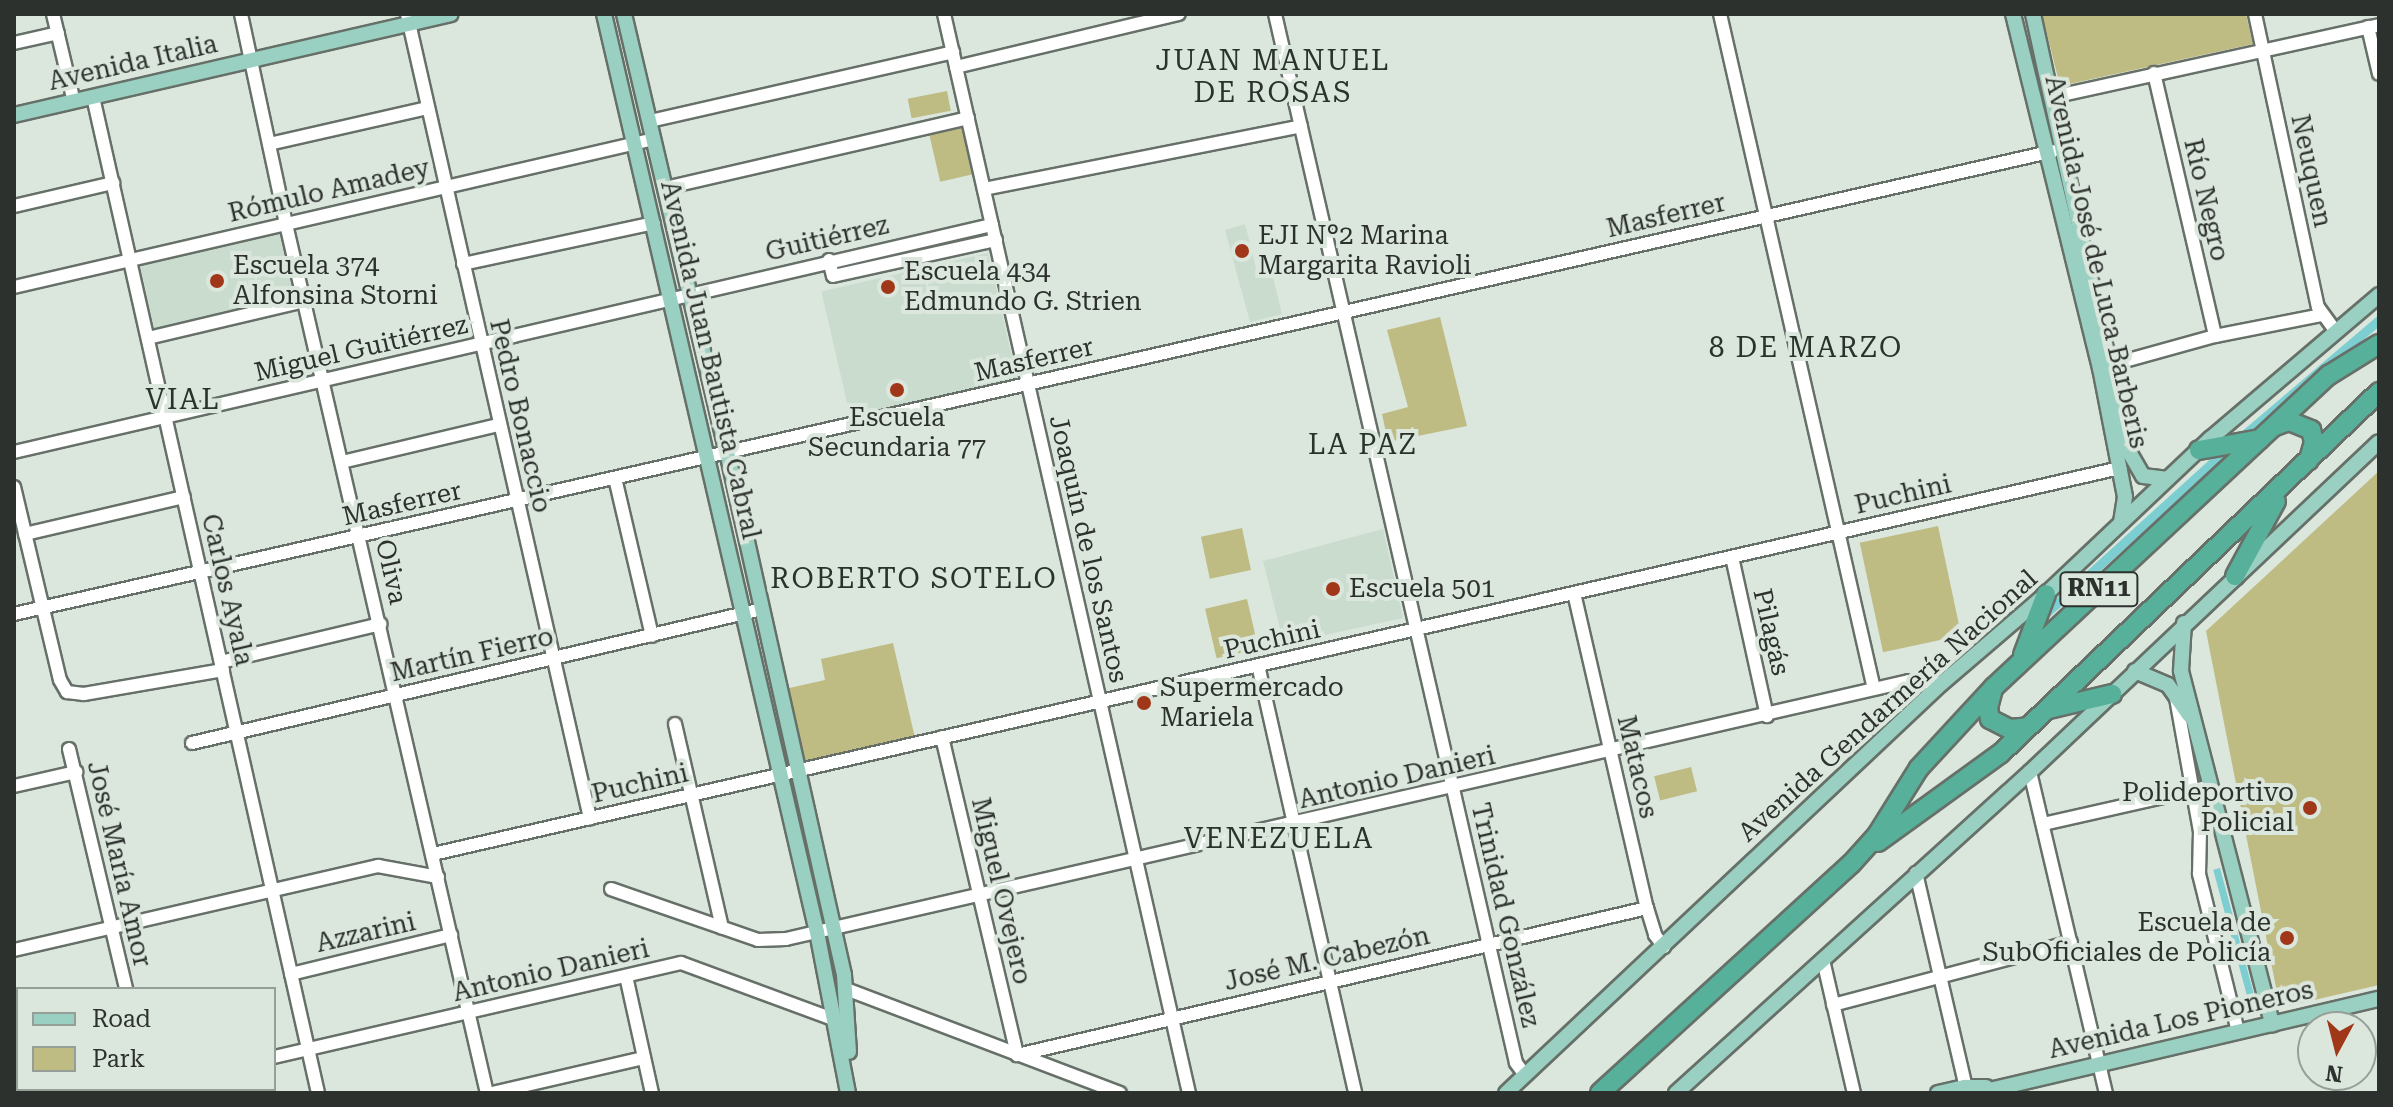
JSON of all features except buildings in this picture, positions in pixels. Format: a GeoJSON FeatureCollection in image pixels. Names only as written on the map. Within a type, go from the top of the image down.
{"type":"FeatureCollection","features":[{"type":"Feature","properties":{"kind":"highway","name":"RN11"},"geometry":{"type":"LineString","coordinates":[[1851,864],[1877,835],[1919,768],[1994,687],[2336,370],[2379,344]]}},
{"type":"Feature","properties":{"kind":"highway","name":"RN11"},"geometry":{"type":"LineString","coordinates":[[1600,1093],[1851,864],[1921,809],[1966,780],[2028,727],[2379,392]]}},
{"type":"Feature","properties":{"kind":"highway"},"geometry":{"type":"LineString","coordinates":[[2199,450],[2267,433],[2289,421],[2311,430],[2314,442],[2308,462]]}},
{"type":"Feature","properties":{"kind":"highway"},"geometry":{"type":"LineString","coordinates":[[2235,576],[2284,485]]}},
{"type":"Feature","properties":{"kind":"highway"},"geometry":{"type":"LineString","coordinates":[[2021,662],[2046,594]]}},
{"type":"Feature","properties":{"kind":"highway"},"geometry":{"type":"LineString","coordinates":[[1994,687],[1988,708],[1990,719],[2010,729],[2028,727]]}},
{"type":"Feature","properties":{"kind":"highway"},"geometry":{"type":"LineString","coordinates":[[2046,710],[2112,694]]}},
{"type":"Feature","properties":{"kind":"main road","name":"Avenida Italia"},"geometry":{"type":"LineString","coordinates":[[14,115],[252,60],[408,18],[450,14]]}},
{"type":"Feature","properties":{"kind":"main road","name":"Avenida Juan Bautista Cabral"},"geometry":{"type":"LineString","coordinates":[[604,14],[817,932],[833,1019],[851,1092]]}},
{"type":"Feature","properties":{"kind":"main road","name":"Avenida Juan Bautista Cabral"},"geometry":{"type":"LineString","coordinates":[[624,14],[727,452],[846,989],[851,1092]]}},
{"type":"Feature","properties":{"kind":"main road","name":"Avenida José de Luca Barberis"},"geometry":{"type":"LineString","coordinates":[[2013,14],[2045,153],[2133,463],[2143,476],[2166,479]]}},
{"type":"Feature","properties":{"kind":"main road","name":"Avenida José de Luca Barberis"},"geometry":{"type":"LineString","coordinates":[[2033,14],[2064,148],[2105,366],[2125,497],[2121,522]]}},
{"type":"Feature","properties":{"kind":"main road","name":"Avenida Gendarmería Nacional"},"geometry":{"type":"LineString","coordinates":[[1506,1093],[1941,684],[2046,594],[2166,479],[2379,295]]}},
{"type":"Feature","properties":{"kind":"main road"},"geometry":{"type":"LineString","coordinates":[[1676,1093],[2030,772],[2379,442]]}},
{"type":"Feature","properties":{"kind":"main road"},"geometry":{"type":"LineString","coordinates":[[2185,623],[2181,671],[2272,1024]]}},
{"type":"Feature","properties":{"kind":"main road"},"geometry":{"type":"LineString","coordinates":[[2135,671],[2168,685],[2194,721]]}},
{"type":"Feature","properties":{"kind":"main road","name":"Avenida Los Pioneros"},"geometry":{"type":"LineString","coordinates":[[1938,1093],[1995,1088],[2379,999]]}},
{"type":"Feature","properties":{"kind":"street"},"geometry":{"type":"LineString","coordinates":[[53,14],[74,102]]}},
{"type":"Feature","properties":{"kind":"street","name":"Oliva"},"geometry":{"type":"LineString","coordinates":[[241,14],[286,224],[489,1093]]}},
{"type":"Feature","properties":{"kind":"street","name":"Joaquín de los Santos"},"geometry":{"type":"LineString","coordinates":[[944,14],[1189,1093]]}},
{"type":"Feature","properties":{"kind":"street"},"geometry":{"type":"LineString","coordinates":[[956,67],[1179,14]]}},
{"type":"Feature","properties":{"kind":"street","name":"Trinidad González"},"geometry":{"type":"LineString","coordinates":[[1275,14],[1516,1063],[1525,1075]]}},
{"type":"Feature","properties":{"kind":"street"},"geometry":{"type":"LineString","coordinates":[[1720,14],[1874,689]]}},
{"type":"Feature","properties":{"kind":"street","name":"Neuquen"},"geometry":{"type":"LineString","coordinates":[[2255,14],[2321,315],[2336,332]]}},
{"type":"Feature","properties":{"kind":"street","name":"Pedro Bonaccio"},"geometry":{"type":"LineString","coordinates":[[408,18],[590,818]]}},
{"type":"Feature","properties":{"kind":"street"},"geometry":{"type":"LineString","coordinates":[[2052,97],[2374,26],[2379,74]]}},
{"type":"Feature","properties":{"kind":"street"},"geometry":{"type":"LineString","coordinates":[[14,43],[58,33]]}},
{"type":"Feature","properties":{"kind":"street"},"geometry":{"type":"LineString","coordinates":[[650,121],[953,52]]}},
{"type":"Feature","properties":{"kind":"street","name":"Río Negro"},"geometry":{"type":"LineString","coordinates":[[2154,73],[2215,336]]}},
{"type":"Feature","properties":{"kind":"street","name":"Carlos Ayala"},"geometry":{"type":"LineString","coordinates":[[93,97],[318,1093]]}},
{"type":"Feature","properties":{"kind":"street"},"geometry":{"type":"LineString","coordinates":[[269,144],[428,108]]}},
{"type":"Feature","properties":{"kind":"street"},"geometry":{"type":"LineString","coordinates":[[665,188],[928,122],[968,118]]}},
{"type":"Feature","properties":{"kind":"street"},"geometry":{"type":"LineString","coordinates":[[984,189],[1301,126]]}},
{"type":"Feature","properties":{"kind":"street","name":"Rómulo Amadey"},"geometry":{"type":"LineString","coordinates":[[14,287],[654,139]]}},
{"type":"Feature","properties":{"kind":"street","name":"Masferrer"},"geometry":{"type":"LineString","coordinates":[[14,614],[2064,148]]}},
{"type":"Feature","properties":{"kind":"street"},"geometry":{"type":"LineString","coordinates":[[14,206],[113,183]]}},
{"type":"Feature","properties":{"kind":"street"},"geometry":{"type":"LineString","coordinates":[[463,264],[654,223]]}},
{"type":"Feature","properties":{"kind":"street","name":"Guitiérrez"},"geometry":{"type":"LineString","coordinates":[[671,298],[992,225]]}},
{"type":"Feature","properties":{"kind":"street"},"geometry":{"type":"LineString","coordinates":[[829,260],[833,276],[996,240]]}},
{"type":"Feature","properties":{"kind":"street","name":"Miguel Guitiérrez"},"geometry":{"type":"LineString","coordinates":[[14,452],[671,298]]}},
{"type":"Feature","properties":{"kind":"street"},"geometry":{"type":"LineString","coordinates":[[148,338],[304,301]]}},
{"type":"Feature","properties":{"kind":"street"},"geometry":{"type":"LineString","coordinates":[[2105,366],[2215,336],[2321,315]]}},
{"type":"Feature","properties":{"kind":"street"},"geometry":{"type":"LineString","coordinates":[[342,462],[499,425]]}},
{"type":"Feature","properties":{"kind":"street","name":"Puchini"},"geometry":{"type":"LineString","coordinates":[[433,854],[2120,468]]}},
{"type":"Feature","properties":{"kind":"street"},"geometry":{"type":"LineString","coordinates":[[615,478],[652,636]]}},
{"type":"Feature","properties":{"kind":"street"},"geometry":{"type":"LineString","coordinates":[[14,487],[60,680],[67,692],[84,694],[222,666],[381,624]]}},
{"type":"Feature","properties":{"kind":"street"},"geometry":{"type":"LineString","coordinates":[[25,534],[184,497]]}},
{"type":"Feature","properties":{"kind":"street","name":"Pilagás"},"geometry":{"type":"LineString","coordinates":[[1732,557],[1767,716]]}},
{"type":"Feature","properties":{"kind":"street","name":"Matacos"},"geometry":{"type":"LineString","coordinates":[[1574,593],[1647,908],[1655,935],[1664,947]]}},
{"type":"Feature","properties":{"kind":"street","name":"Martín Fierro"},"geometry":{"type":"LineString","coordinates":[[192,743],[762,609]]}},
{"type":"Feature","properties":{"kind":"street"},"geometry":{"type":"LineString","coordinates":[[1258,665],[1355,1093]]}},
{"type":"Feature","properties":{"kind":"street","name":"Antonio Danieri"},"geometry":{"type":"LineString","coordinates":[[611,889],[758,940],[786,939],[1909,681],[1941,684]]}},
{"type":"Feature","properties":{"kind":"street"},"geometry":{"type":"LineString","coordinates":[[2176,696],[2200,831],[2199,874],[2238,1032]]}},
{"type":"Feature","properties":{"kind":"street"},"geometry":{"type":"LineString","coordinates":[[675,724],[722,928]]}},
{"type":"Feature","properties":{"kind":"street","name":"Miguel Ovejero"},"geometry":{"type":"LineString","coordinates":[[942,737],[1017,1055]]}},
{"type":"Feature","properties":{"kind":"street","name":"José María Amor"},"geometry":{"type":"LineString","coordinates":[[69,749],[126,987]]}},
{"type":"Feature","properties":{"kind":"street"},"geometry":{"type":"LineString","coordinates":[[14,786],[76,772]]}},
{"type":"Feature","properties":{"kind":"street"},"geometry":{"type":"LineString","coordinates":[[2030,772],[2033,797],[2043,824],[2106,1093]]}},
{"type":"Feature","properties":{"kind":"street"},"geometry":{"type":"LineString","coordinates":[[2043,824],[2211,786]]}},
{"type":"Feature","properties":{"kind":"street"},"geometry":{"type":"LineString","coordinates":[[14,950],[378,866],[438,877]]}},
{"type":"Feature","properties":{"kind":"street"},"geometry":{"type":"LineString","coordinates":[[1916,873],[1970,1091]]}},
{"type":"Feature","properties":{"kind":"street","name":"José M. Cabezón"},"geometry":{"type":"LineString","coordinates":[[1017,1055],[1647,908]]}},
{"type":"Feature","properties":{"kind":"street","name":"Azzarini"},"geometry":{"type":"LineString","coordinates":[[291,974],[451,935]]}},
{"type":"Feature","properties":{"kind":"street"},"geometry":{"type":"LineString","coordinates":[[1833,1005],[2071,942]]}},
{"type":"Feature","properties":{"kind":"street"},"geometry":{"type":"LineString","coordinates":[[1823,960],[1854,1093]]}},
{"type":"Feature","properties":{"kind":"street","name":"Antonio Danieri"},"geometry":{"type":"LineString","coordinates":[[276,1057],[681,963],[833,1019]]}},
{"type":"Feature","properties":{"kind":"street"},"geometry":{"type":"LineString","coordinates":[[626,976],[652,1093]]}},
{"type":"Feature","properties":{"kind":"street"},"geometry":{"type":"LineString","coordinates":[[846,989],[1120,1093]]}},
{"type":"Feature","properties":{"kind":"street"},"geometry":{"type":"LineString","coordinates":[[489,1093],[644,1058]]}},
{"type":"Feature","properties":{"kind":"shaded area","name":"EJI N°2 Marina Margarita Ravioli"},"geometry":{"type":"Polygon","coordinates":[[[1245,224],[1258,275],[1272,273],[1282,314],[1250,322],[1225,230],[1245,224]]]}},
{"type":"Feature","properties":{"kind":"shaded area","name":"Escuela 374 Alfonsina Storni"},"geometry":{"type":"Polygon","coordinates":[[[279,232],[294,297],[155,329],[140,264],[279,232]]]}},
{"type":"Feature","properties":{"kind":"shaded area"},"geometry":{"type":"Polygon","coordinates":[[[988,253],[1017,378],[850,416],[821,291],[988,253]]]}},
{"type":"Feature","properties":{"kind":"shaded area","name":"Escuela 501"},"geometry":{"type":"Polygon","coordinates":[[[1383,529],[1403,618],[1288,643],[1283,641],[1263,561],[1383,529]]]}},
{"type":"Feature","properties":{"kind":"green space"},"geometry":{"type":"Polygon","coordinates":[[[2042,14],[2246,14],[2253,44],[2060,86],[2042,14]]]}},
{"type":"Feature","properties":{"kind":"green space"},"geometry":{"type":"Polygon","coordinates":[[[947,91],[951,111],[912,118],[908,99],[947,91]]]}},
{"type":"Feature","properties":{"kind":"green space"},"geometry":{"type":"Polygon","coordinates":[[[964,125],[975,174],[940,182],[929,133],[964,125]]]}},
{"type":"Feature","properties":{"kind":"green space"},"geometry":{"type":"Polygon","coordinates":[[[1440,317],[1467,426],[1388,442],[1382,414],[1408,407],[1387,330],[1440,317]]]}},
{"type":"Feature","properties":{"kind":"green space","name":"Polideportivo Policial"},"geometry":{"type":"Polygon","coordinates":[[[2379,471],[2379,985],[2280,1008],[2206,631],[2379,471]]]}},
{"type":"Feature","properties":{"kind":"green space"},"geometry":{"type":"Polygon","coordinates":[[[1938,526],[1961,636],[1883,652],[1860,543],[1938,526]]]}},
{"type":"Feature","properties":{"kind":"green space"},"geometry":{"type":"Polygon","coordinates":[[[1242,528],[1251,570],[1210,579],[1201,537],[1242,528]]]}},
{"type":"Feature","properties":{"kind":"green space"},"geometry":{"type":"Polygon","coordinates":[[[1247,599],[1258,649],[1217,658],[1205,609],[1247,599]]]}},
{"type":"Feature","properties":{"kind":"green space"},"geometry":{"type":"Polygon","coordinates":[[[893,643],[915,738],[803,763],[785,689],[825,680],[821,659],[893,643]]]}},
{"type":"Feature","properties":{"kind":"green space"},"geometry":{"type":"Polygon","coordinates":[[[1691,767],[1697,791],[1660,800],[1654,776],[1691,767]]]}},
{"type":"Feature","properties":{"kind":"water"},"geometry":{"type":"Polygon","coordinates":[[[2220,868],[2257,1007],[2251,1009],[2213,870],[2220,868]]]}},
{"type":"Feature","properties":{"kind":"waterway"},"geometry":{"type":"LineString","coordinates":[[2239,439],[2379,320]]}},
{"type":"Feature","properties":{"kind":"waterway"},"geometry":{"type":"LineString","coordinates":[[2043,616],[2226,450]]}},
{"type":"Feature","properties":{"kind":"place","name":"EJI N°2 Marina Margarita Ravioli"},"geometry":{"type":"Point","coordinates":[1242,251]}},
{"type":"Feature","properties":{"kind":"place","name":"Escuela 374 Alfonsina Storni"},"geometry":{"type":"Point","coordinates":[217,281]}},
{"type":"Feature","properties":{"kind":"place","name":"Escuela 434 Edmundo G. Strien"},"geometry":{"type":"Point","coordinates":[888,287]}},
{"type":"Feature","properties":{"kind":"place","name":"Escuela Secundaria 77"},"geometry":{"type":"Point","coordinates":[897,390]}},
{"type":"Feature","properties":{"kind":"place","name":"Escuela 501"},"geometry":{"type":"Point","coordinates":[1333,589]}},
{"type":"Feature","properties":{"kind":"place","name":"Supermercado Mariela"},"geometry":{"type":"Point","coordinates":[1144,703]}},
{"type":"Feature","properties":{"kind":"place","name":"Polideportivo Policial"},"geometry":{"type":"Point","coordinates":[2310,808]}},
{"type":"Feature","properties":{"kind":"place","name":"Escuela de SubOficiales de Policía"},"geometry":{"type":"Point","coordinates":[2287,938]}},
{"type":"Feature","properties":{"kind":"district","name":"JUAN MANUEL DE ROSAS"},"geometry":{"type":"Point","coordinates":[1273,77]}},
{"type":"Feature","properties":{"kind":"district","name":"8 DE MARZO"},"geometry":{"type":"Point","coordinates":[1806,348]}},
{"type":"Feature","properties":{"kind":"district","name":"VIAL"},"geometry":{"type":"Point","coordinates":[183,400]}},
{"type":"Feature","properties":{"kind":"district","name":"LA PAZ"},"geometry":{"type":"Point","coordinates":[1363,445]}},
{"type":"Feature","properties":{"kind":"district","name":"ROBERTO SOTELO"},"geometry":{"type":"Point","coordinates":[914,579]}},
{"type":"Feature","properties":{"kind":"district","name":"VENEZUELA"},"geometry":{"type":"Point","coordinates":[1279,839]}}]}
